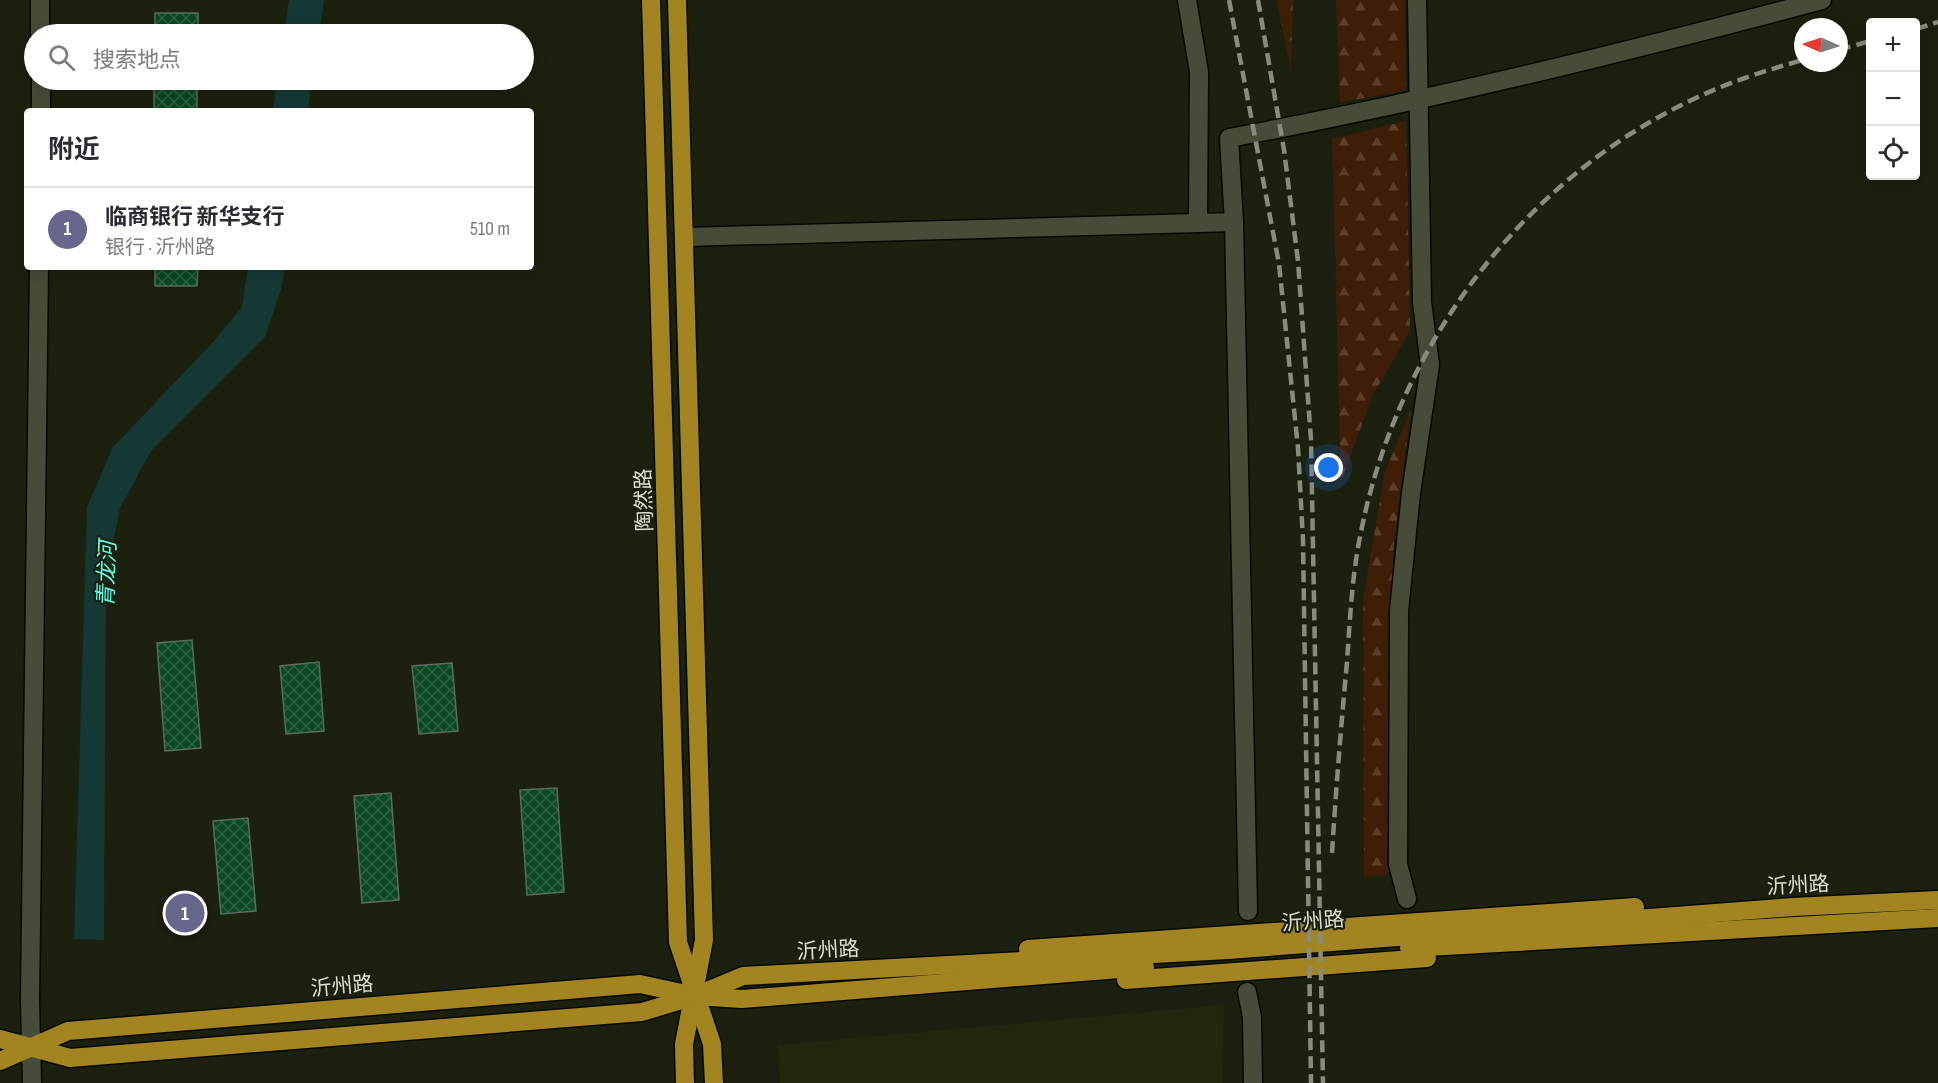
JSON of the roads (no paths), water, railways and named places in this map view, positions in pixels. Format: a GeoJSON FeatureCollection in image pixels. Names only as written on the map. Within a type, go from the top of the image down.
{"type":"FeatureCollection","features":[{"type":"Feature","properties":{"kind":"main road","name":"陶然路"},"geometry":{"type":"LineString","coordinates":[[651,0],[678,942],[712,1044],[714,1083]]}},
{"type":"Feature","properties":{"kind":"main road","name":"陶然路"},"geometry":{"type":"LineString","coordinates":[[677,0],[704,940],[684,1044],[685,1083]]}},
{"type":"Feature","properties":{"kind":"main road"},"geometry":{"type":"LineString","coordinates":[[656,124],[669,201],[683,179]]}},
{"type":"Feature","properties":{"kind":"main road"},"geometry":{"type":"LineString","coordinates":[[661,295],[674,273],[689,371]]}},
{"type":"Feature","properties":{"kind":"main road","name":"沂州路"},"geometry":{"type":"LineString","coordinates":[[0,1061],[68,1031],[640,984],[695,996],[742,999],[851,980],[889,959],[1490,915],[1744,901],[1793,907],[1938,900]]}},
{"type":"Feature","properties":{"kind":"main road","name":"沂州路"},"geometry":{"type":"LineString","coordinates":[[851,980],[880,996],[1739,939],[1791,927],[1938,918]]}},
{"type":"Feature","properties":{"kind":"main road","name":"沂州路"},"geometry":{"type":"LineString","coordinates":[[0,1039],[70,1058],[642,1012],[695,996]]}},
{"type":"Feature","properties":{"kind":"street"},"geometry":{"type":"LineString","coordinates":[[40,0],[40,24]]}},
{"type":"Feature","properties":{"kind":"street"},"geometry":{"type":"LineString","coordinates":[[1187,0],[1199,72],[1198,223]]}},
{"type":"Feature","properties":{"kind":"street"},"geometry":{"type":"LineString","coordinates":[[1407,899],[1398,864],[1399,611],[1411,493],[1430,365],[1422,302],[1417,0]]}},
{"type":"Feature","properties":{"kind":"street"},"geometry":{"type":"LineString","coordinates":[[1248,911],[1234,222],[1229,138],[1418,99],[1638,48],[1822,0]]}},
{"type":"Feature","properties":{"kind":"street"},"geometry":{"type":"LineString","coordinates":[[41,90],[41,108]]}},
{"type":"Feature","properties":{"kind":"street"},"geometry":{"type":"LineString","coordinates":[[685,237],[1234,222]]}},
{"type":"Feature","properties":{"kind":"street"},"geometry":{"type":"LineString","coordinates":[[32,1083],[30,1000],[39,270]]}},
{"type":"Feature","properties":{"kind":"street"},"geometry":{"type":"LineString","coordinates":[[1247,992],[1252,1017],[1253,1083]]}},
{"type":"Feature","properties":{"kind":"water"},"geometry":{"type":"Polygon","coordinates":[[[289,0],[324,0],[320,24],[285,24],[289,0]]]}},
{"type":"Feature","properties":{"kind":"water"},"geometry":{"type":"Polygon","coordinates":[[[276,90],[311,90],[308,108],[273,108],[276,90]]]}},
{"type":"Feature","properties":{"kind":"water","name":"青龙河"},"geometry":{"type":"Polygon","coordinates":[[[248,270],[285,270],[282,286],[265,337],[151,451],[120,508],[106,577],[104,940],[74,939],[87,507],[113,447],[215,340],[242,307],[248,270]]]}},
{"type":"Feature","properties":{"kind":"railway"},"geometry":{"type":"LineString","coordinates":[[1229,0],[1279,264],[1298,448],[1303,540],[1311,1083]]}},
{"type":"Feature","properties":{"kind":"railway"},"geometry":{"type":"LineString","coordinates":[[1258,0],[1284,150],[1298,261],[1311,440],[1323,1083]]}},
{"type":"Feature","properties":{"kind":"railway"},"geometry":{"type":"LineString","coordinates":[[1920,28],[1938,22]]}},
{"type":"Feature","properties":{"kind":"railway"},"geometry":{"type":"LineString","coordinates":[[1848,47],[1866,42]]}},
{"type":"Feature","properties":{"kind":"railway"},"geometry":{"type":"LineString","coordinates":[[1332,853],[1352,597],[1361,532],[1379,463],[1405,396],[1438,333],[1478,274],[1525,220],[1577,172],[1635,131],[1698,97],[1750,76],[1794,63]]}},
{"type":"Feature","properties":{"kind":"place","name":"临商银行 新华支行"},"geometry":{"type":"Point","coordinates":[185,913]}}]}
